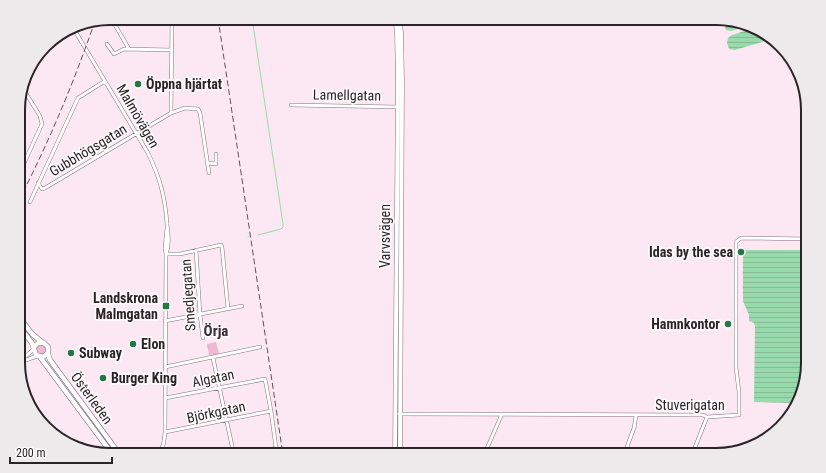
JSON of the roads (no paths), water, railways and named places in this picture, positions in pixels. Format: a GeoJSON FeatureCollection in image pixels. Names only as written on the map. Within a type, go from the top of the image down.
{"type":"FeatureCollection","features":[{"type":"Feature","properties":{"kind":"main road","name":"Varvsvägen"},"geometry":{"type":"LineString","coordinates":[[396,25],[399,107],[400,448]]}},
{"type":"Feature","properties":{"kind":"main road","name":"Varvsvägen"},"geometry":{"type":"LineString","coordinates":[[395,448],[400,25]]}},
{"type":"Feature","properties":{"kind":"main road"},"geometry":{"type":"LineString","coordinates":[[25,325],[32,334],[48,346],[48,354],[44,357],[38,357],[34,353],[34,348],[25,335]]}},
{"type":"Feature","properties":{"kind":"main road"},"geometry":{"type":"LineString","coordinates":[[34,348],[37,344],[42,342]]}},
{"type":"Feature","properties":{"kind":"main road","name":"Österleden"},"geometry":{"type":"LineString","coordinates":[[48,354],[52,363],[115,448]]}},
{"type":"Feature","properties":{"kind":"main road","name":"Österleden"},"geometry":{"type":"LineString","coordinates":[[38,357],[107,448]]}},
{"type":"Feature","properties":{"kind":"street"},"geometry":{"type":"LineString","coordinates":[[114,25],[129,49]]}},
{"type":"Feature","properties":{"kind":"street"},"geometry":{"type":"LineString","coordinates":[[171,113],[172,25]]}},
{"type":"Feature","properties":{"kind":"street","name":"Malmövägen"},"geometry":{"type":"LineString","coordinates":[[76,32],[136,133],[155,168],[165,200],[167,224],[165,432],[164,446],[162,448]]}},
{"type":"Feature","properties":{"kind":"street"},"geometry":{"type":"LineString","coordinates":[[107,44],[114,54],[124,49],[172,50]]}},
{"type":"Feature","properties":{"kind":"street"},"geometry":{"type":"LineString","coordinates":[[30,202],[78,98],[105,81]]}},
{"type":"Feature","properties":{"kind":"street"},"geometry":{"type":"LineString","coordinates":[[25,161],[42,124],[40,116],[27,95]]}},
{"type":"Feature","properties":{"kind":"street","name":"Lamellgatan"},"geometry":{"type":"LineString","coordinates":[[292,105],[399,107]]}},
{"type":"Feature","properties":{"kind":"street","name":"Gubbhögsgatan"},"geometry":{"type":"LineString","coordinates":[[38,183],[42,189],[45,188],[136,133],[171,113],[185,108],[198,109],[201,118],[208,163],[207,168],[209,172]]}},
{"type":"Feature","properties":{"kind":"street"},"geometry":{"type":"LineString","coordinates":[[208,163],[216,164],[216,154]]}},
{"type":"Feature","properties":{"kind":"street","name":"Stuverigatan"},"geometry":{"type":"LineString","coordinates":[[395,414],[707,417],[739,415],[739,392],[736,367],[736,242],[741,238],[801,239]]}},
{"type":"Feature","properties":{"kind":"street"},"geometry":{"type":"LineString","coordinates":[[166,254],[180,254],[221,245],[228,309]]}},
{"type":"Feature","properties":{"kind":"street","name":"Smedjegatan"},"geometry":{"type":"LineString","coordinates":[[196,250],[202,338]]}},
{"type":"Feature","properties":{"kind":"street"},"geometry":{"type":"LineString","coordinates":[[165,321],[242,306]]}},
{"type":"Feature","properties":{"kind":"street"},"geometry":{"type":"LineString","coordinates":[[25,355],[34,348]]}},
{"type":"Feature","properties":{"kind":"street"},"geometry":{"type":"LineString","coordinates":[[165,367],[260,348]]}},
{"type":"Feature","properties":{"kind":"street"},"geometry":{"type":"LineString","coordinates":[[25,360],[38,357]]}},
{"type":"Feature","properties":{"kind":"street"},"geometry":{"type":"LineString","coordinates":[[212,358],[232,448]]}},
{"type":"Feature","properties":{"kind":"street","name":"Algatan"},"geometry":{"type":"LineString","coordinates":[[165,398],[265,379],[271,411]]}},
{"type":"Feature","properties":{"kind":"street"},"geometry":{"type":"LineString","coordinates":[[271,411],[276,448]]}},
{"type":"Feature","properties":{"kind":"street","name":"Björkgatan"},"geometry":{"type":"LineString","coordinates":[[165,432],[271,411]]}},
{"type":"Feature","properties":{"kind":"street"},"geometry":{"type":"LineString","coordinates":[[487,448],[502,414]]}},
{"type":"Feature","properties":{"kind":"street"},"geometry":{"type":"LineString","coordinates":[[627,448],[634,428],[636,416]]}},
{"type":"Feature","properties":{"kind":"street"},"geometry":{"type":"LineString","coordinates":[[695,448],[707,417]]}},
{"type":"Feature","properties":{"kind":"waterway"},"geometry":{"type":"LineString","coordinates":[[253,25],[283,224],[281,229],[258,235]]}},
{"type":"Feature","properties":{"kind":"railway"},"geometry":{"type":"LineString","coordinates":[[219,25],[282,448]]}},
{"type":"Feature","properties":{"kind":"railway"},"geometry":{"type":"LineString","coordinates":[[25,188],[60,112],[93,27]]}},
{"type":"Feature","properties":{"kind":"place","name":"Öppna hjärtat"},"geometry":{"type":"Point","coordinates":[138,84]}},
{"type":"Feature","properties":{"kind":"place","name":"Idas by the sea"},"geometry":{"type":"Point","coordinates":[741,252]}},
{"type":"Feature","properties":{"kind":"place","name":"Landskrona Malmgatan"},"geometry":{"type":"Point","coordinates":[166,306]}},
{"type":"Feature","properties":{"kind":"place","name":"Hamnkontor"},"geometry":{"type":"Point","coordinates":[728,324]}},
{"type":"Feature","properties":{"kind":"place","name":"Elon"},"geometry":{"type":"Point","coordinates":[133,344]}},
{"type":"Feature","properties":{"kind":"place","name":"Subway"},"geometry":{"type":"Point","coordinates":[71,353]}},
{"type":"Feature","properties":{"kind":"place","name":"Burger King"},"geometry":{"type":"Point","coordinates":[103,378]}},
{"type":"Feature","properties":{"kind":"district","name":"Örja"},"geometry":{"type":"Point","coordinates":[216,331]}}]}
